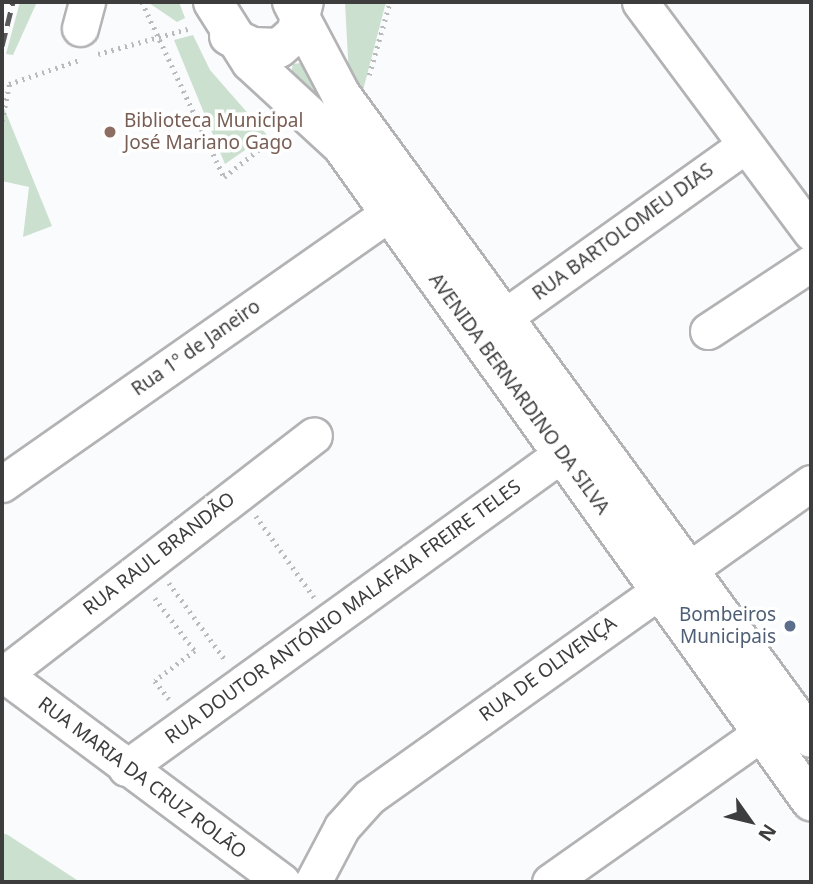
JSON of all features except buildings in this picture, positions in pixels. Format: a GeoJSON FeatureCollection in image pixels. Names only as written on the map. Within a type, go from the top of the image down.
{"type":"FeatureCollection","features":[{"type":"Feature","properties":{"kind":"main road"},"geometry":{"type":"LineString","coordinates":[[221,19],[253,47],[279,48],[296,33],[300,5]]}},
{"type":"Feature","properties":{"kind":"main road","name":"AVENIDA BERNARDINO DA SILVA"},"geometry":{"type":"LineString","coordinates":[[300,5],[341,95],[503,318],[674,579],[763,732],[811,801]]}},
{"type":"Feature","properties":{"kind":"main road","name":"AVENIDA BERNARDINO DA SILVA"},"geometry":{"type":"LineString","coordinates":[[221,19],[342,146],[560,455],[674,579],[811,738]]}},
{"type":"Feature","properties":{"kind":"street"},"geometry":{"type":"LineString","coordinates":[[640,2],[744,146],[811,232]]}},
{"type":"Feature","properties":{"kind":"street","name":"RUA BARTOLOMEU DIAS"},"geometry":{"type":"LineString","coordinates":[[503,318],[744,146]]}},
{"type":"Feature","properties":{"kind":"street","name":"Rua 1º de Janeiro"},"geometry":{"type":"LineString","coordinates":[[2,484],[390,212]]}},
{"type":"Feature","properties":{"kind":"street"},"geometry":{"type":"LineString","coordinates":[[708,331],[811,263]]}},
{"type":"Feature","properties":{"kind":"street","name":"RUA RAUL BRANDÃO"},"geometry":{"type":"LineString","coordinates":[[3,673],[314,435]]}},
{"type":"Feature","properties":{"kind":"street","name":"RUA DOUTOR ANTÓNIO MALAFAIA FREIRE TELES"},"geometry":{"type":"LineString","coordinates":[[126,768],[560,455]]}},
{"type":"Feature","properties":{"kind":"street","name":"RUA DE OLIVENÇA"},"geometry":{"type":"LineString","coordinates":[[313,882],[342,827],[369,797],[811,482]]}},
{"type":"Feature","properties":{"kind":"street","name":"RUA MARIA DA CRUZ ROLÃO"},"geometry":{"type":"LineString","coordinates":[[3,673],[126,768],[282,882]]}},
{"type":"Feature","properties":{"kind":"street"},"geometry":{"type":"LineString","coordinates":[[550,882],[763,732]]}},
{"type":"Feature","properties":{"kind":"path"},"geometry":{"type":"LineString","coordinates":[[142,2],[163,36],[224,177],[284,130],[294,136]]}},
{"type":"Feature","properties":{"kind":"path"},"geometry":{"type":"LineString","coordinates":[[366,87],[390,2]]}},
{"type":"Feature","properties":{"kind":"path"},"geometry":{"type":"LineString","coordinates":[[2,121],[9,85],[83,29],[163,36],[221,19]]}},
{"type":"Feature","properties":{"kind":"path"},"geometry":{"type":"LineString","coordinates":[[239,492],[331,620]]}},
{"type":"Feature","properties":{"kind":"path"},"geometry":{"type":"LineString","coordinates":[[143,566],[243,684]]}},
{"type":"Feature","properties":{"kind":"path"},"geometry":{"type":"LineString","coordinates":[[143,566],[195,651],[155,681],[187,724]]}},
{"type":"Feature","properties":{"kind":"green space"},"geometry":{"type":"Polygon","coordinates":[[[20,2],[37,2],[13,55],[6,54],[20,2]]]}},
{"type":"Feature","properties":{"kind":"green space"},"geometry":{"type":"Polygon","coordinates":[[[179,2],[185,18],[177,22],[149,3],[179,2]]]}},
{"type":"Feature","properties":{"kind":"green space"},"geometry":{"type":"Polygon","coordinates":[[[345,2],[386,2],[361,98],[349,77],[345,2]]]}},
{"type":"Feature","properties":{"kind":"green space"},"geometry":{"type":"Polygon","coordinates":[[[193,35],[210,70],[267,135],[225,164],[174,40],[193,35]]]}},
{"type":"Feature","properties":{"kind":"green space"},"geometry":{"type":"Polygon","coordinates":[[[308,62],[349,131],[291,74],[293,64],[308,62]]]}},
{"type":"Feature","properties":{"kind":"green space"},"geometry":{"type":"Polygon","coordinates":[[[4,108],[52,226],[23,237],[29,187],[2,181],[4,108]]]}},
{"type":"Feature","properties":{"kind":"green space"},"geometry":{"type":"Polygon","coordinates":[[[2,833],[8,835],[80,882],[2,882],[2,833]]]}},
{"type":"Feature","properties":{"kind":"railway"},"geometry":{"type":"LineString","coordinates":[[2,46],[13,2]]}},
{"type":"Feature","properties":{"kind":"place","name":"Biblioteca Municipal José Mariano Gago"},"geometry":{"type":"Point","coordinates":[110,132]}},
{"type":"Feature","properties":{"kind":"place","name":"Bombeiros Municipais"},"geometry":{"type":"Point","coordinates":[790,626]}}]}
